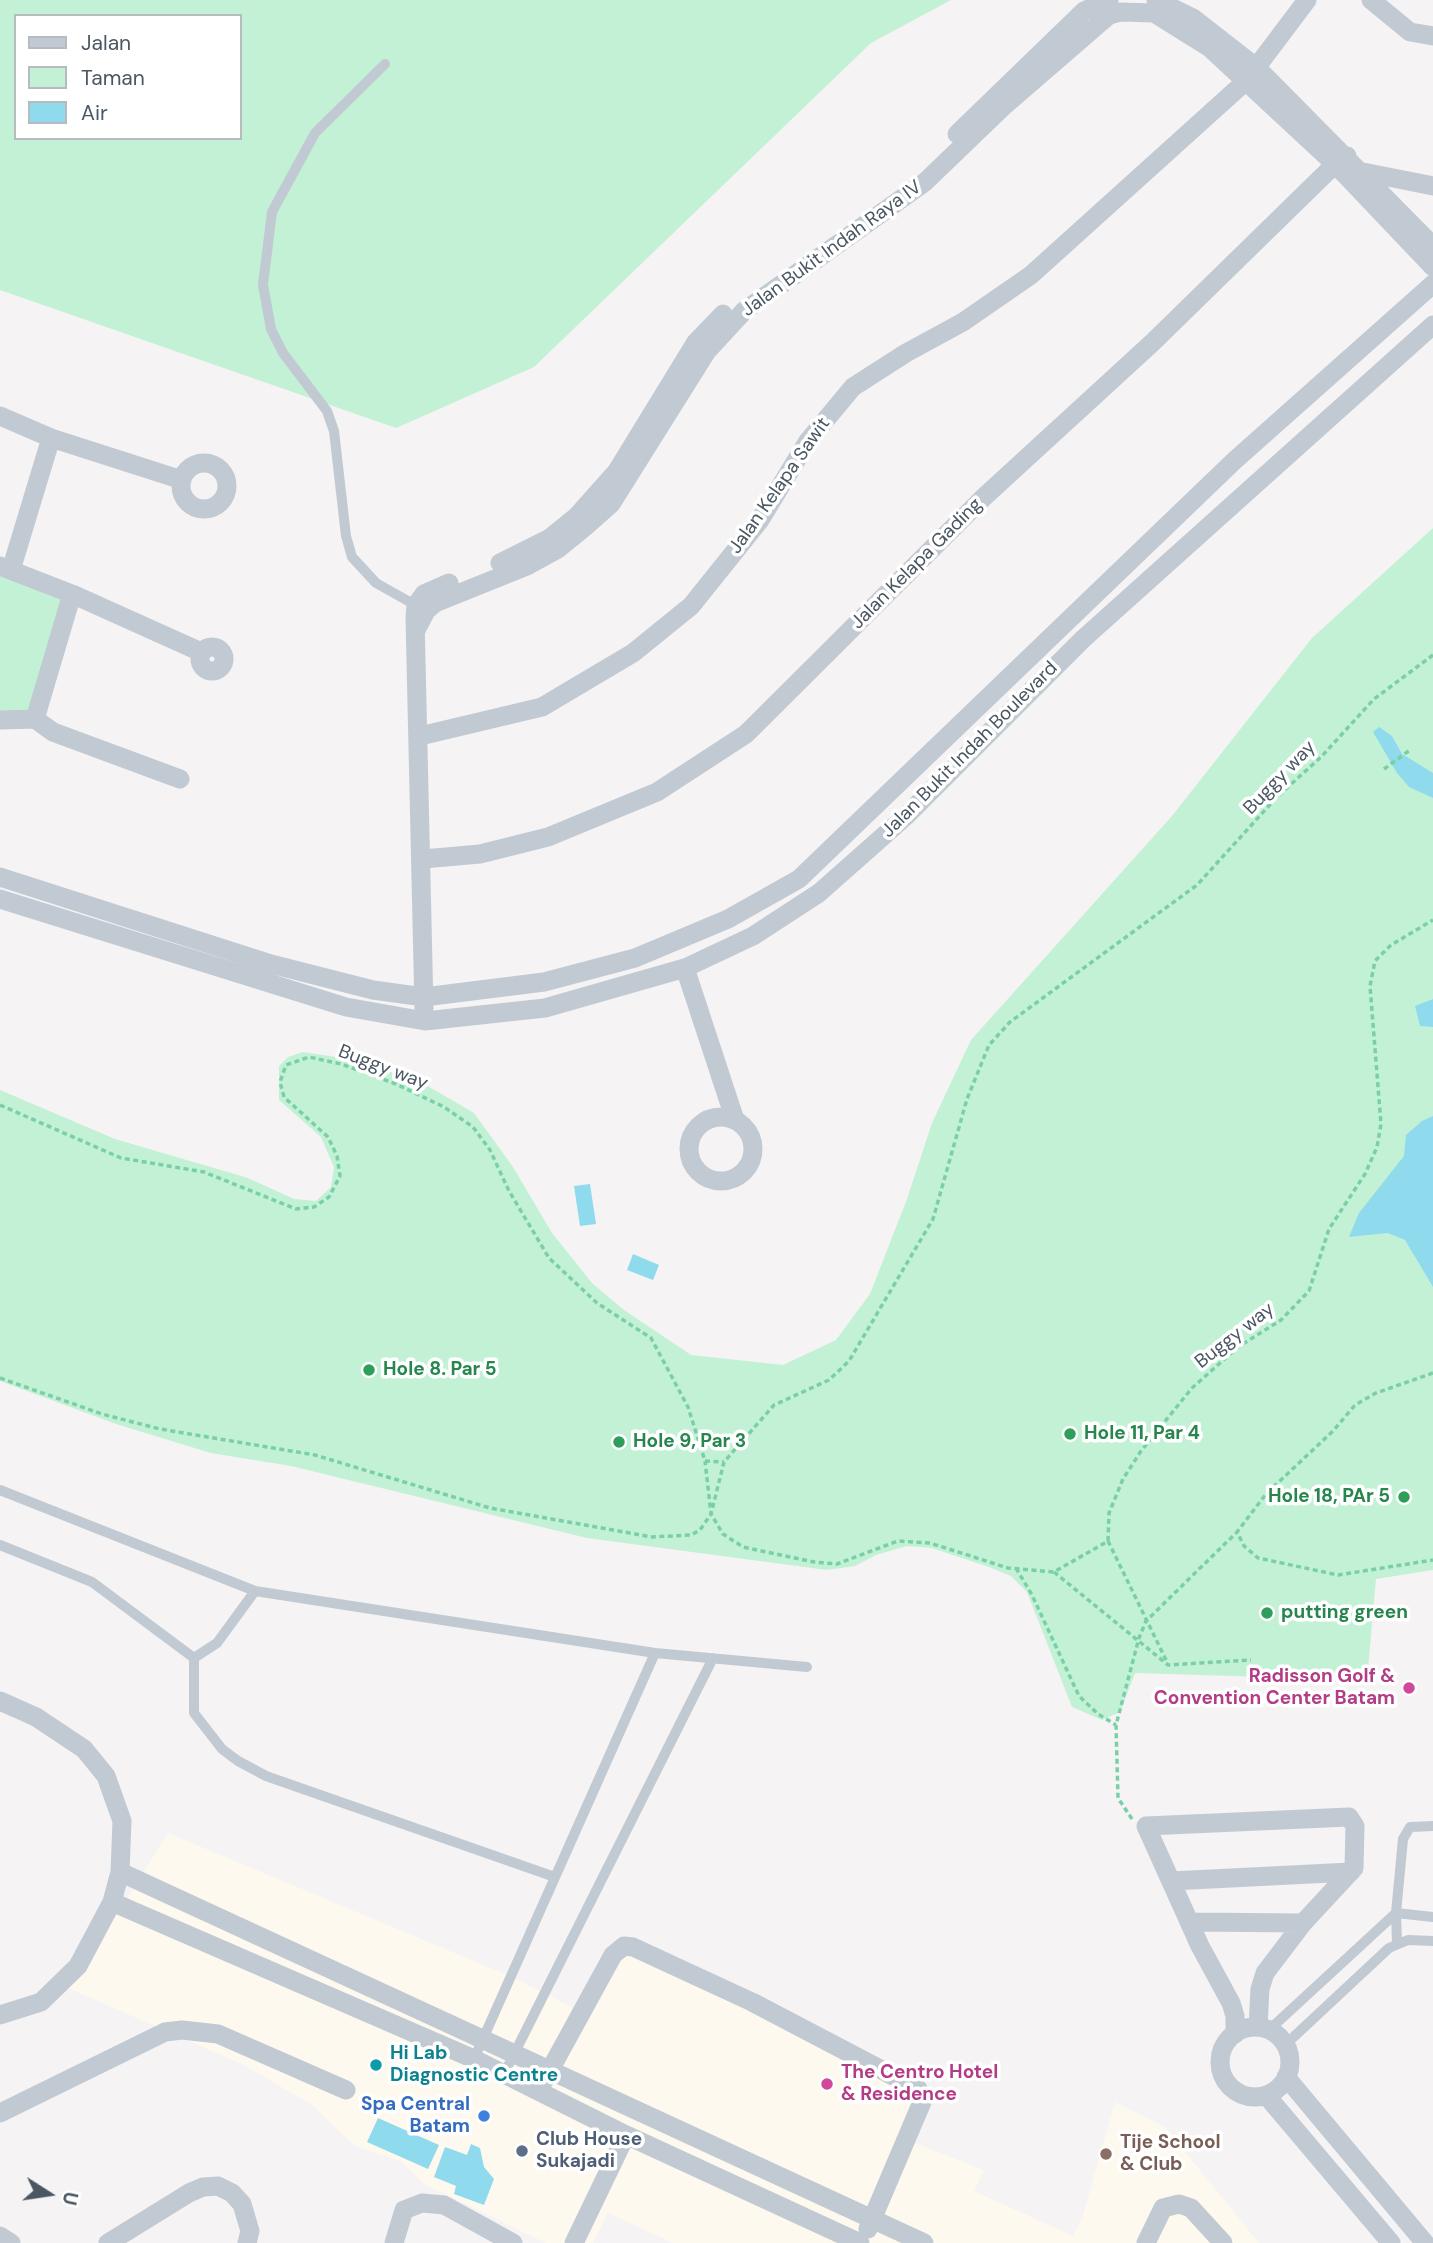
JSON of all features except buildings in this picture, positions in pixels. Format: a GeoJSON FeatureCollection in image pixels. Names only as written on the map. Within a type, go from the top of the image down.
{"type":"FeatureCollection","features":[{"type":"Feature","properties":{"kind":"street","name":"Jalan Bukit Indah Raya IV"},"geometry":{"type":"LineString","coordinates":[[420,736],[416,631],[424,594],[521,554],[550,538],[576,517],[617,471],[696,342],[733,303],[919,172],[1084,11],[1109,0]]}},
{"type":"Feature","properties":{"kind":"street","name":"Jalan Bukit Indah Raya IV"},"geometry":{"type":"LineString","coordinates":[[1156,0],[1193,18],[1252,74],[1342,161],[1433,267]]}},
{"type":"Feature","properties":{"kind":"street","name":"Jalan Kelapa Sawit"},"geometry":{"type":"LineString","coordinates":[[420,736],[542,707],[633,653],[691,606],[760,520],[808,441],[853,387],[906,353],[963,322],[1031,275],[1252,74],[1307,0]]}},
{"type":"Feature","properties":{"kind":"street"},"geometry":{"type":"LineString","coordinates":[[1371,0],[1410,32],[1433,36]]}},
{"type":"Feature","properties":{"kind":"street","name":"Jalan Bukit Indah Raya IV"},"geometry":{"type":"LineString","coordinates":[[421,608],[527,566],[558,549],[585,527],[611,504],[707,351],[744,311],[925,182],[1025,88],[1109,15],[1120,12],[1154,13],[1252,74]]}},
{"type":"Feature","properties":{"kind":"street","name":"Jalan Bukit Indah Raya IV"},"geometry":{"type":"LineString","coordinates":[[1342,161],[1363,172],[1433,246]]}},
{"type":"Feature","properties":{"kind":"street","name":"Jalan Kelapa Gading"},"geometry":{"type":"LineString","coordinates":[[423,859],[480,854],[548,836],[657,792],[746,734],[984,497],[1152,343],[1342,161]]}},
{"type":"Feature","properties":{"kind":"street"},"geometry":{"type":"LineString","coordinates":[[1363,172],[1433,186]]}},
{"type":"Feature","properties":{"kind":"street"},"geometry":{"type":"LineString","coordinates":[[0,877],[271,964],[373,990],[424,997],[544,982],[635,958],[728,919],[799,879],[1234,461],[1433,284]]}},
{"type":"Feature","properties":{"kind":"street","name":"Jalan Bukit Indah Boulevard"},"geometry":{"type":"LineString","coordinates":[[0,899],[346,1007],[425,1021],[545,1008],[685,968],[753,936],[818,893],[906,816],[1083,639],[1433,325]]}},
{"type":"Feature","properties":{"kind":"street"},"geometry":{"type":"LineString","coordinates":[[0,416],[51,438],[182,480]]}},
{"type":"Feature","properties":{"kind":"street"},"geometry":{"type":"LineString","coordinates":[[51,438],[6,568],[72,594],[201,652]]}},
{"type":"Feature","properties":{"kind":"street"},"geometry":{"type":"LineString","coordinates":[[35,719],[72,594]]}},
{"type":"Feature","properties":{"kind":"street"},"geometry":{"type":"LineString","coordinates":[[1070,621],[1083,639]]}},
{"type":"Feature","properties":{"kind":"street"},"geometry":{"type":"LineString","coordinates":[[0,720],[35,719],[53,732],[180,779]]}},
{"type":"Feature","properties":{"kind":"street"},"geometry":{"type":"LineString","coordinates":[[420,736],[425,1021]]}},
{"type":"Feature","properties":{"kind":"street"},"geometry":{"type":"LineString","coordinates":[[685,968],[734,1120]]}},
{"type":"Feature","properties":{"kind":"street"},"geometry":{"type":"LineString","coordinates":[[0,1701],[36,1717],[84,1749],[106,1776],[122,1821],[120,1872],[112,1902],[78,1966],[41,2001],[15,2013],[0,2015]]}},
{"type":"Feature","properties":{"kind":"street"},"geometry":{"type":"LineString","coordinates":[[1349,1817],[1355,1826],[1356,1863],[1351,1872],[1303,1923],[1265,1973],[1259,1997],[1264,2029],[1285,2045],[1289,2055],[1286,2077],[1266,2095],[1256,2097],[1235,2091],[1222,2073],[1222,2051],[1235,2034],[1235,2016],[1146,1826],[1349,1817]]}},
{"type":"Feature","properties":{"kind":"street"},"geometry":{"type":"LineString","coordinates":[[120,1872],[923,2243]]}},
{"type":"Feature","properties":{"kind":"street"},"geometry":{"type":"LineString","coordinates":[[1171,1881],[1351,1872]]}},
{"type":"Feature","properties":{"kind":"street"},"geometry":{"type":"LineString","coordinates":[[112,1902],[474,2059],[537,2092],[626,2135],[861,2243],[922,2102],[918,2089],[752,2002],[633,1947],[624,1946],[613,1955],[537,2092]]}},
{"type":"Feature","properties":{"kind":"street"},"geometry":{"type":"LineString","coordinates":[[1191,1922],[1303,1923]]}},
{"type":"Feature","properties":{"kind":"street"},"geometry":{"type":"LineString","coordinates":[[1235,2034],[1264,2029]]}},
{"type":"Feature","properties":{"kind":"street"},"geometry":{"type":"LineString","coordinates":[[0,2113],[165,2032],[183,2030],[218,2034],[346,2090]]}},
{"type":"Feature","properties":{"kind":"street"},"geometry":{"type":"LineString","coordinates":[[1286,2077],[1425,2243],[1433,2236]]}},
{"type":"Feature","properties":{"kind":"street"},"geometry":{"type":"LineString","coordinates":[[0,2096],[41,2092]]}},
{"type":"Feature","properties":{"kind":"street"},"geometry":{"type":"LineString","coordinates":[[1266,2095],[1391,2243]]}},
{"type":"Feature","properties":{"kind":"street"},"geometry":{"type":"LineString","coordinates":[[574,2243],[626,2135]]}},
{"type":"Feature","properties":{"kind":"street"},"geometry":{"type":"LineString","coordinates":[[108,2243],[189,2193],[203,2187],[218,2186],[232,2193],[242,2204],[250,2231],[247,2243]]}},
{"type":"Feature","properties":{"kind":"street"},"geometry":{"type":"LineString","coordinates":[[394,2243],[404,2210],[422,2203],[444,2205],[513,2243]]}},
{"type":"Feature","properties":{"kind":"street"},"geometry":{"type":"LineString","coordinates":[[1146,2243],[1163,2208],[1180,2204],[1191,2208],[1223,2243]]}},
{"type":"Feature","properties":{"kind":"street"},"geometry":{"type":"LineString","coordinates":[[0,2236],[10,2243]]}},
{"type":"Feature","properties":{"kind":"lane"},"geometry":{"type":"LineString","coordinates":[[385,64],[315,133],[272,212],[263,285],[271,329],[283,353],[327,411],[334,431],[346,536],[352,556],[376,583],[421,608]]}},
{"type":"Feature","properties":{"kind":"lane"},"geometry":{"type":"LineString","coordinates":[[0,1490],[255,1591],[655,1653],[807,1667]]}},
{"type":"Feature","properties":{"kind":"lane"},"geometry":{"type":"LineString","coordinates":[[0,1545],[92,1582],[194,1658]]}},
{"type":"Feature","properties":{"kind":"lane"},"geometry":{"type":"LineString","coordinates":[[194,1658],[217,1643],[255,1591]]}},
{"type":"Feature","properties":{"kind":"lane"},"geometry":{"type":"LineString","coordinates":[[474,2059],[552,1876],[655,1653]]}},
{"type":"Feature","properties":{"kind":"lane"},"geometry":{"type":"LineString","coordinates":[[194,1658],[194,1713],[222,1749],[238,1761],[266,1776],[552,1876]]}},
{"type":"Feature","properties":{"kind":"lane"},"geometry":{"type":"LineString","coordinates":[[504,2074],[713,1658]]}},
{"type":"Feature","properties":{"kind":"lane"},"geometry":{"type":"LineString","coordinates":[[1397,1943],[1396,1913],[1406,1831],[1418,1824],[1433,1826]]}},
{"type":"Feature","properties":{"kind":"lane"},"geometry":{"type":"LineString","coordinates":[[1264,2029],[1396,1913],[1433,1917]]}},
{"type":"Feature","properties":{"kind":"lane"},"geometry":{"type":"LineString","coordinates":[[1285,2045],[1397,1943],[1408,1940],[1433,1941]]}},
{"type":"Feature","properties":{"kind":"path","name":"Buggy way"},"geometry":{"type":"LineString","coordinates":[[711,1514],[724,1462],[774,1405],[829,1380],[849,1361],[933,1219],[967,1099],[989,1045],[1010,1022],[1197,885],[1249,831],[1276,798],[1322,756],[1374,699],[1433,655]]}},
{"type":"Feature","properties":{"kind":"path"},"geometry":{"type":"LineString","coordinates":[[1384,769],[1410,750]]}},
{"type":"Feature","properties":{"kind":"path","name":"Buggy way"},"geometry":{"type":"LineString","coordinates":[[1108,1541],[1110,1513],[1123,1479],[1141,1451],[1192,1388],[1238,1348],[1280,1320],[1309,1291],[1329,1229],[1365,1174],[1377,1147],[1381,1124],[1370,986],[1375,961],[1391,944],[1433,920]]}},
{"type":"Feature","properties":{"kind":"path","name":"Buggy way"},"geometry":{"type":"LineString","coordinates":[[0,1105],[121,1158],[204,1171],[296,1209],[314,1207],[329,1196],[340,1176],[337,1156],[328,1138],[284,1097],[280,1082],[286,1065],[309,1057],[341,1064],[396,1084],[444,1107],[473,1127],[479,1135],[549,1258],[597,1303],[651,1338],[688,1407],[705,1461],[711,1514]]}},
{"type":"Feature","properties":{"kind":"path"},"geometry":{"type":"LineString","coordinates":[[1146,1826],[1131,1818],[1118,1798],[1116,1725],[1146,1621],[1237,1532],[1266,1494],[1333,1431],[1355,1405],[1376,1394],[1433,1373]]}},
{"type":"Feature","properties":{"kind":"path"},"geometry":{"type":"LineString","coordinates":[[0,1378],[102,1413],[160,1429],[315,1455],[490,1508],[670,1538],[691,1535],[700,1530],[711,1514],[723,1534],[743,1547],[814,1562],[837,1564],[898,1541],[930,1543],[1016,1569],[1054,1572],[1139,1638],[1168,1665],[1251,1660]]}},
{"type":"Feature","properties":{"kind":"path"},"geometry":{"type":"LineString","coordinates":[[705,1461],[724,1462]]}},
{"type":"Feature","properties":{"kind":"path"},"geometry":{"type":"LineString","coordinates":[[1237,1532],[1244,1546],[1258,1558],[1338,1574],[1374,1571],[1433,1560]]}},
{"type":"Feature","properties":{"kind":"path"},"geometry":{"type":"LineString","coordinates":[[1054,1572],[1108,1541],[1168,1665]]}},
{"type":"Feature","properties":{"kind":"path"},"geometry":{"type":"LineString","coordinates":[[1016,1569],[1032,1595],[1079,1696],[1098,1714],[1116,1725]]}},
{"type":"Feature","properties":{"kind":"shaded area"},"geometry":{"type":"Polygon","coordinates":[[[168,1833],[512,1977],[584,2013],[617,1944],[932,2090],[910,2141],[984,2170],[974,2191],[1073,2236],[1082,2218],[1115,2102],[1165,2127],[1259,2243],[673,2243],[608,2213],[593,2243],[546,2243],[424,2184],[402,2162],[355,2146],[312,2105],[244,2065],[59,1984],[117,1915],[168,1833]]]}},
{"type":"Feature","properties":{"kind":"green space"},"geometry":{"type":"Polygon","coordinates":[[[0,0],[951,0],[871,43],[534,367],[396,428],[0,290],[0,0]]]}},
{"type":"Feature","properties":{"kind":"green space"},"geometry":{"type":"Polygon","coordinates":[[[1433,528],[1433,1570],[1376,1579],[1367,1680],[1135,1673],[1120,1712],[1102,1720],[1072,1707],[1027,1592],[1011,1576],[932,1548],[907,1546],[876,1555],[855,1566],[827,1570],[587,1538],[291,1466],[211,1453],[116,1424],[0,1381],[0,1090],[115,1139],[248,1178],[294,1199],[316,1201],[331,1187],[334,1167],[321,1137],[279,1100],[279,1066],[288,1057],[303,1052],[349,1059],[419,1081],[474,1113],[513,1167],[552,1233],[592,1283],[624,1310],[691,1355],[783,1365],[836,1340],[870,1294],[907,1199],[932,1123],[971,1040],[1172,816],[1312,638],[1433,528]]]}},
{"type":"Feature","properties":{"kind":"green space"},"geometry":{"type":"Polygon","coordinates":[[[0,571],[72,595],[24,729],[0,723],[0,571]]]}},
{"type":"Feature","properties":{"kind":"water"},"geometry":{"type":"Polygon","coordinates":[[[1379,727],[1392,736],[1402,754],[1433,773],[1433,798],[1409,787],[1397,773],[1373,732],[1379,727]]]}},
{"type":"Feature","properties":{"kind":"water"},"geometry":{"type":"Polygon","coordinates":[[[1433,999],[1433,1027],[1420,1026],[1415,1006],[1433,999]]]}},
{"type":"Feature","properties":{"kind":"water"},"geometry":{"type":"Polygon","coordinates":[[[1433,1116],[1433,1287],[1405,1240],[1388,1233],[1349,1237],[1359,1213],[1404,1156],[1406,1135],[1422,1121],[1433,1116]]]}},
{"type":"Feature","properties":{"kind":"water"},"geometry":{"type":"Polygon","coordinates":[[[590,1184],[596,1224],[580,1226],[574,1186],[590,1184]]]}},
{"type":"Feature","properties":{"kind":"water"},"geometry":{"type":"Polygon","coordinates":[[[633,1254],[659,1265],[653,1280],[627,1270],[633,1254]]]}},
{"type":"Feature","properties":{"kind":"water"},"geometry":{"type":"Polygon","coordinates":[[[378,2118],[439,2145],[428,2169],[367,2142],[378,2118]]]}},
{"type":"Feature","properties":{"kind":"water"},"geometry":{"type":"Polygon","coordinates":[[[471,2144],[480,2148],[484,2167],[494,2179],[484,2205],[454,2194],[456,2186],[434,2177],[445,2147],[467,2155],[471,2144]]]}},
{"type":"Feature","properties":{"kind":"place","name":"Hole 8. Par 5"},"geometry":{"type":"Point","coordinates":[369,1370]}},
{"type":"Feature","properties":{"kind":"place","name":"Hole 11, Par 4"},"geometry":{"type":"Point","coordinates":[1070,1434]}},
{"type":"Feature","properties":{"kind":"place","name":"Hole 9, Par 3"},"geometry":{"type":"Point","coordinates":[619,1442]}},
{"type":"Feature","properties":{"kind":"place","name":"Hole 18, PAr 5"},"geometry":{"type":"Point","coordinates":[1404,1497]}},
{"type":"Feature","properties":{"kind":"place","name":"putting green"},"geometry":{"type":"Point","coordinates":[1267,1613]}},
{"type":"Feature","properties":{"kind":"place","name":"Radisson Golf & Convention Center Batam"},"geometry":{"type":"Point","coordinates":[1409,1688]}},
{"type":"Feature","properties":{"kind":"place","name":"Hi Lab Diagnostic Centre"},"geometry":{"type":"Point","coordinates":[376,2065]}},
{"type":"Feature","properties":{"kind":"place","name":"The Centro Hotel & Residence"},"geometry":{"type":"Point","coordinates":[827,2084]}},
{"type":"Feature","properties":{"kind":"place","name":"Spa Central Batam"},"geometry":{"type":"Point","coordinates":[484,2116]}},
{"type":"Feature","properties":{"kind":"place","name":"Club House Sukajadi"},"geometry":{"type":"Point","coordinates":[522,2151]}},
{"type":"Feature","properties":{"kind":"place","name":"Tije School & Club"},"geometry":{"type":"Point","coordinates":[1106,2154]}}]}
